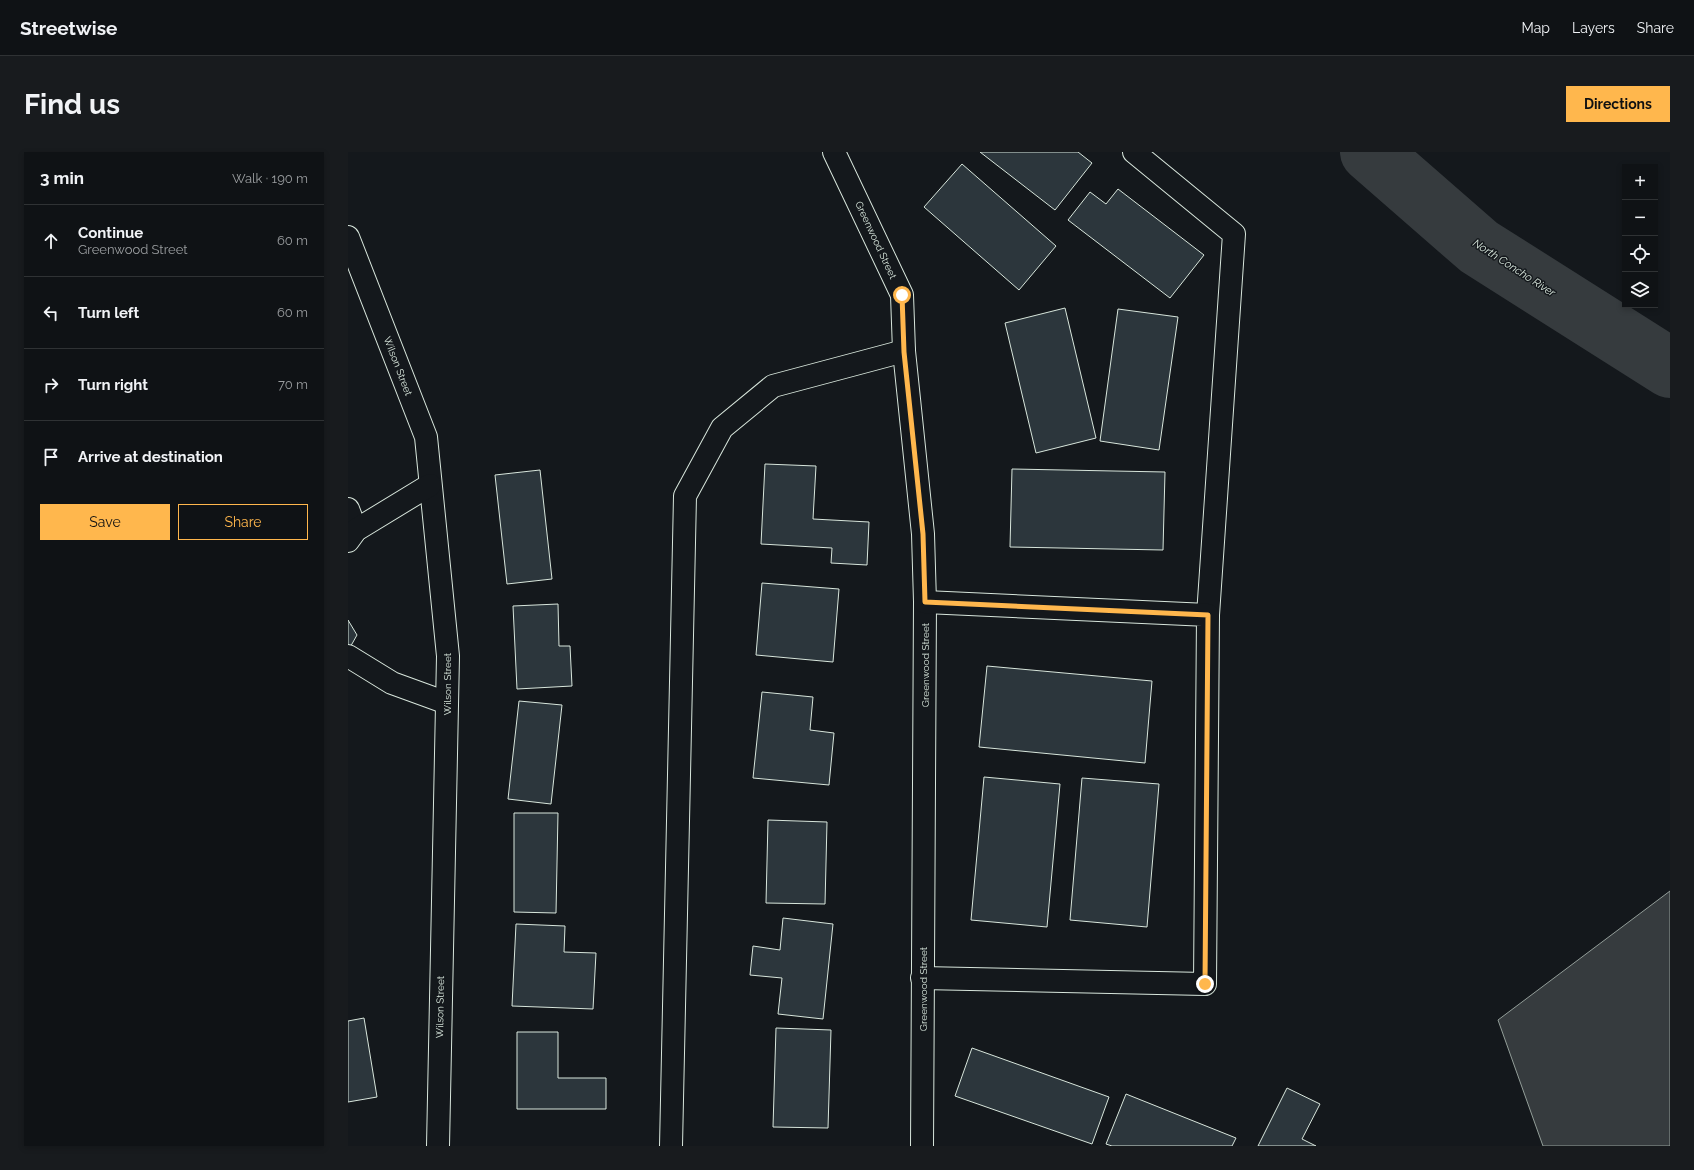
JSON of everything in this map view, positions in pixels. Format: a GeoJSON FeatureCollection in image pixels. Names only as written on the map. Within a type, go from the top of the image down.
{"type":"FeatureCollection","features":[{"type":"Feature","properties":{"kind":"street","name":"Greenwood Street"},"geometry":{"type":"LineString","coordinates":[[834,152],[902,295],[904,352],[923,534],[925,602],[922,1146]]}},
{"type":"Feature","properties":{"kind":"street"},"geometry":{"type":"LineString","coordinates":[[922,978],[1205,984],[1208,615],[1234,234],[1134,152]]}},
{"type":"Feature","properties":{"kind":"street","name":"Wilson Street"},"geometry":{"type":"LineString","coordinates":[[348,237],[354,274],[426,437],[448,656],[438,1146]]}},
{"type":"Feature","properties":{"kind":"street"},"geometry":{"type":"LineString","coordinates":[[671,1146],[685,496],[722,428],[773,386],[904,352]]}},
{"type":"Feature","properties":{"kind":"street"},"geometry":{"type":"LineString","coordinates":[[348,509],[352,535],[430,485]]}},
{"type":"Feature","properties":{"kind":"street"},"geometry":{"type":"LineString","coordinates":[[925,602],[1208,615]]}},
{"type":"Feature","properties":{"kind":"street"},"geometry":{"type":"LineString","coordinates":[[348,656],[392,683],[447,703]]}},
{"type":"Feature","properties":{"kind":"shaded area"},"geometry":{"type":"Polygon","coordinates":[[[1670,891],[1670,1146],[1543,1146],[1498,1020],[1670,891]]]}},
{"type":"Feature","properties":{"kind":"building"},"geometry":{"type":"Polygon","coordinates":[[[980,152],[1078,152],[1092,163],[1055,210],[980,152]]]}},
{"type":"Feature","properties":{"kind":"building"},"geometry":{"type":"Polygon","coordinates":[[[962,164],[1056,246],[1019,290],[924,207],[962,164]]]}},
{"type":"Feature","properties":{"kind":"building"},"geometry":{"type":"Polygon","coordinates":[[[1118,189],[1204,255],[1170,298],[1068,220],[1090,192],[1106,204],[1118,189]]]}},
{"type":"Feature","properties":{"kind":"building"},"geometry":{"type":"Polygon","coordinates":[[[1065,308],[1096,438],[1036,453],[1005,323],[1065,308]]]}},
{"type":"Feature","properties":{"kind":"building"},"geometry":{"type":"Polygon","coordinates":[[[1118,309],[1178,317],[1159,450],[1100,441],[1118,309]]]}},
{"type":"Feature","properties":{"kind":"building"},"geometry":{"type":"Polygon","coordinates":[[[765,464],[816,466],[813,519],[869,522],[867,565],[831,563],[832,548],[761,544],[765,464]]]}},
{"type":"Feature","properties":{"kind":"building"},"geometry":{"type":"Polygon","coordinates":[[[1012,469],[1165,472],[1163,550],[1010,547],[1012,469]]]}},
{"type":"Feature","properties":{"kind":"building"},"geometry":{"type":"Polygon","coordinates":[[[540,470],[552,579],[507,584],[495,475],[540,470]]]}},
{"type":"Feature","properties":{"kind":"building"},"geometry":{"type":"Polygon","coordinates":[[[762,583],[839,589],[833,662],[756,655],[762,583]]]}},
{"type":"Feature","properties":{"kind":"building"},"geometry":{"type":"Polygon","coordinates":[[[558,604],[559,646],[570,646],[572,686],[517,689],[513,606],[558,604]]]}},
{"type":"Feature","properties":{"kind":"building"},"geometry":{"type":"Polygon","coordinates":[[[348,620],[357,635],[348,651],[348,620]]]}},
{"type":"Feature","properties":{"kind":"building"},"geometry":{"type":"Polygon","coordinates":[[[987,666],[1152,681],[1145,763],[979,747],[987,666]]]}},
{"type":"Feature","properties":{"kind":"building"},"geometry":{"type":"Polygon","coordinates":[[[762,692],[813,697],[810,730],[834,733],[829,785],[753,778],[762,692]]]}},
{"type":"Feature","properties":{"kind":"building"},"geometry":{"type":"Polygon","coordinates":[[[519,701],[562,705],[551,804],[508,799],[519,701]]]}},
{"type":"Feature","properties":{"kind":"building"},"geometry":{"type":"Polygon","coordinates":[[[984,777],[1060,784],[1047,927],[971,920],[984,777]]]}},
{"type":"Feature","properties":{"kind":"building"},"geometry":{"type":"Polygon","coordinates":[[[1082,778],[1159,784],[1147,927],[1070,920],[1082,778]]]}},
{"type":"Feature","properties":{"kind":"building"},"geometry":{"type":"Polygon","coordinates":[[[514,813],[558,813],[556,913],[514,912],[514,813]]]}},
{"type":"Feature","properties":{"kind":"building"},"geometry":{"type":"Polygon","coordinates":[[[768,820],[827,822],[825,904],[766,903],[768,820]]]}},
{"type":"Feature","properties":{"kind":"building"},"geometry":{"type":"Polygon","coordinates":[[[783,918],[833,924],[823,1019],[778,1014],[782,978],[750,975],[753,946],[780,950],[783,918]]]}},
{"type":"Feature","properties":{"kind":"building"},"geometry":{"type":"Polygon","coordinates":[[[516,924],[565,926],[564,952],[596,953],[593,1009],[512,1006],[516,924]]]}},
{"type":"Feature","properties":{"kind":"building"},"geometry":{"type":"Polygon","coordinates":[[[364,1018],[377,1097],[348,1102],[348,1021],[364,1018]]]}},
{"type":"Feature","properties":{"kind":"building"},"geometry":{"type":"Polygon","coordinates":[[[776,1028],[831,1030],[828,1128],[773,1127],[776,1028]]]}},
{"type":"Feature","properties":{"kind":"building"},"geometry":{"type":"Polygon","coordinates":[[[517,1032],[558,1032],[558,1078],[606,1078],[606,1109],[517,1109],[517,1032]]]}},
{"type":"Feature","properties":{"kind":"building"},"geometry":{"type":"Polygon","coordinates":[[[972,1048],[1109,1097],[1092,1144],[955,1096],[972,1048]]]}},
{"type":"Feature","properties":{"kind":"building"},"geometry":{"type":"Polygon","coordinates":[[[1287,1088],[1320,1104],[1302,1139],[1316,1146],[1258,1146],[1287,1088]]]}},
{"type":"Feature","properties":{"kind":"building"},"geometry":{"type":"Polygon","coordinates":[[[1126,1094],[1236,1138],[1232,1146],[1112,1146],[1106,1144],[1126,1094]]]}},
{"type":"Feature","properties":{"kind":"waterway","name":"North Concho River"},"geometry":{"type":"LineString","coordinates":[[1370,152],[1479,247],[1670,368]]}},
{"type":"Feature","properties":{"kind":"route"},"geometry":{"type":"LineString","coordinates":[[902,295],[904,352],[923,534],[925,602],[1208,615],[1205,984]]}}]}
